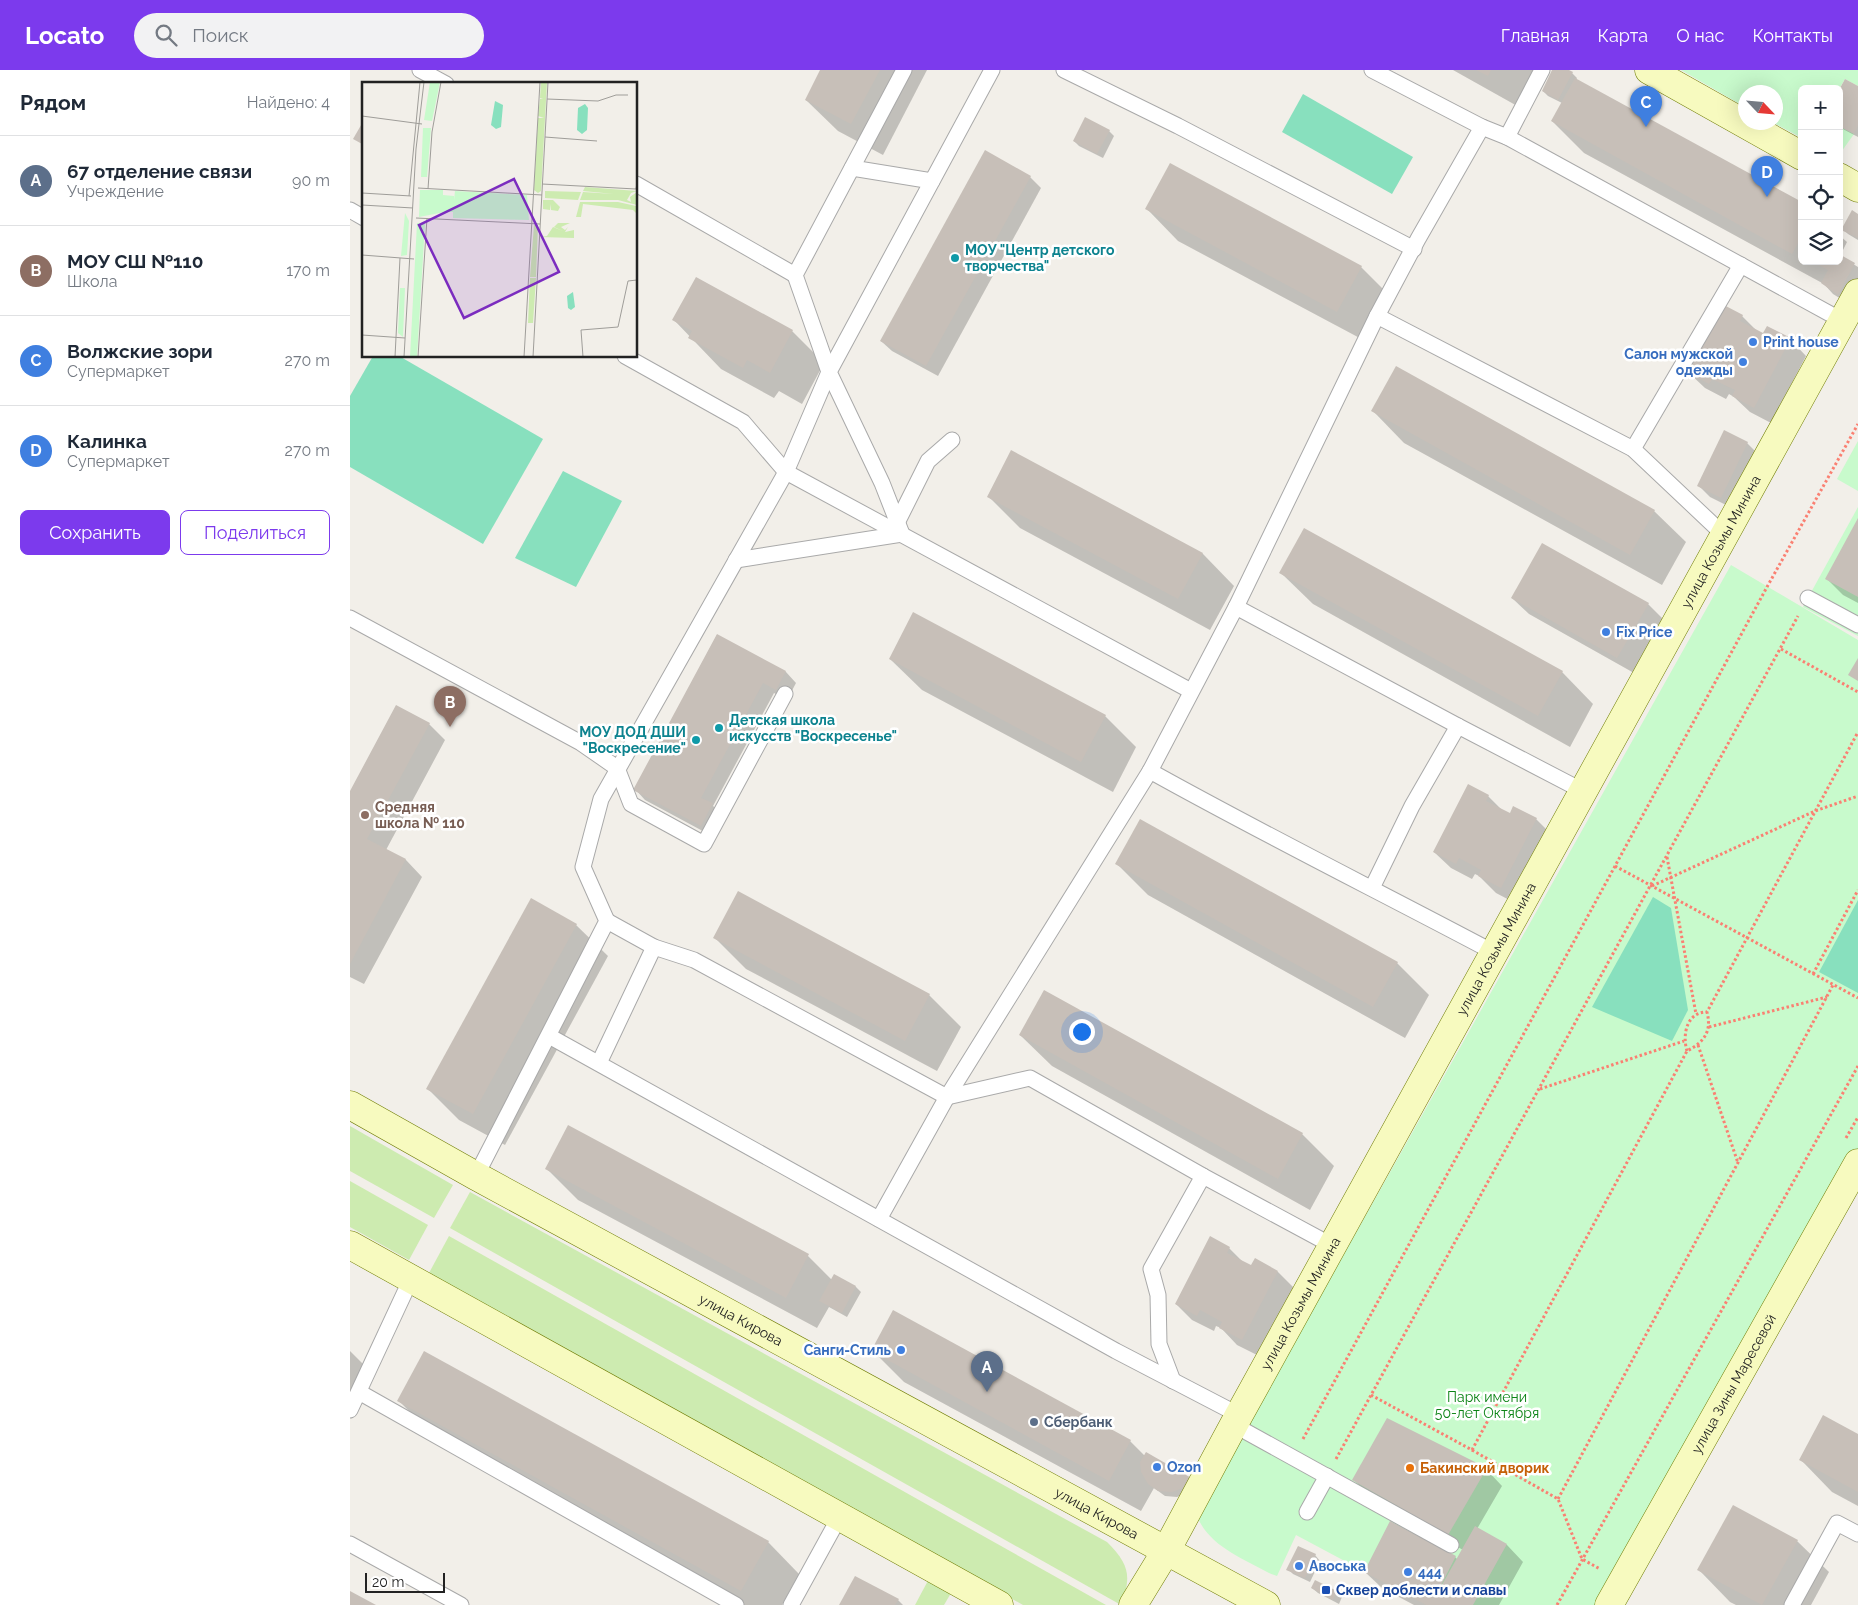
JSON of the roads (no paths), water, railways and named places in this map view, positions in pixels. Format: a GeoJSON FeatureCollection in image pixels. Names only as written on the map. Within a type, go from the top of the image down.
{"type":"FeatureCollection","features":[{"type":"Feature","properties":{"kind":"street"},"geometry":{"type":"LineString","coordinates":[[1649,70],[1798,154]]}},
{"type":"Feature","properties":{"kind":"street"},"geometry":{"type":"LineString","coordinates":[[1843,179],[1858,188]]}},
{"type":"Feature","properties":{"kind":"street","name":"улица Козьмы Минина"},"geometry":{"type":"LineString","coordinates":[[1134,1605],[1166,1552],[1236,1420],[1858,293]]}},
{"type":"Feature","properties":{"kind":"street","name":"улица Кирова"},"geometry":{"type":"LineString","coordinates":[[350,1105],[476,1176],[1266,1605]]}},
{"type":"Feature","properties":{"kind":"street","name":"улица Зины Маресевой"},"geometry":{"type":"LineString","coordinates":[[1609,1605],[1857,1168]]}},
{"type":"Feature","properties":{"kind":"street"},"geometry":{"type":"LineString","coordinates":[[350,1245],[999,1605]]}},
{"type":"Feature","properties":{"kind":"lane"},"geometry":{"type":"LineString","coordinates":[[420,70],[442,82]]}},
{"type":"Feature","properties":{"kind":"lane"},"geometry":{"type":"LineString","coordinates":[[794,275],[904,70]]}},
{"type":"Feature","properties":{"kind":"lane"},"geometry":{"type":"LineString","coordinates":[[992,70],[829,372],[786,472],[601,799],[583,868],[607,921],[654,947],[694,960],[947,1097],[1030,1078],[1203,1176],[1332,1246]]}},
{"type":"Feature","properties":{"kind":"lane"},"geometry":{"type":"LineString","coordinates":[[1064,70],[1178,126],[1414,249]]}},
{"type":"Feature","properties":{"kind":"lane"},"geometry":{"type":"LineString","coordinates":[[1372,70],[1482,127],[1507,137],[1843,321]]}},
{"type":"Feature","properties":{"kind":"lane"},"geometry":{"type":"LineString","coordinates":[[1507,137],[1542,70]]}},
{"type":"Feature","properties":{"kind":"lane"},"geometry":{"type":"LineString","coordinates":[[879,1219],[947,1097],[1150,771],[1236,607],[1377,316],[1482,127]]}},
{"type":"Feature","properties":{"kind":"lane"},"geometry":{"type":"LineString","coordinates":[[852,168],[932,181]]}},
{"type":"Feature","properties":{"kind":"lane"},"geometry":{"type":"LineString","coordinates":[[638,185],[794,275],[829,372],[882,483],[897,529]]}},
{"type":"Feature","properties":{"kind":"lane"},"geometry":{"type":"LineString","coordinates":[[350,210],[362,217]]}},
{"type":"Feature","properties":{"kind":"lane"},"geometry":{"type":"LineString","coordinates":[[1633,449],[1741,265]]}},
{"type":"Feature","properties":{"kind":"lane"},"geometry":{"type":"LineString","coordinates":[[1377,316],[1633,449],[1724,535]]}},
{"type":"Feature","properties":{"kind":"lane"},"geometry":{"type":"LineString","coordinates":[[628,358],[743,422],[786,472],[897,529],[1191,691]]}},
{"type":"Feature","properties":{"kind":"lane"},"geometry":{"type":"LineString","coordinates":[[897,529],[928,461],[952,440]]}},
{"type":"Feature","properties":{"kind":"lane"},"geometry":{"type":"LineString","coordinates":[[736,560],[897,529]]}},
{"type":"Feature","properties":{"kind":"lane"},"geometry":{"type":"LineString","coordinates":[[1808,598],[1858,625]]}},
{"type":"Feature","properties":{"kind":"lane"},"geometry":{"type":"LineString","coordinates":[[1236,607],[1584,791]]}},
{"type":"Feature","properties":{"kind":"lane"},"geometry":{"type":"LineString","coordinates":[[350,618],[581,743],[617,768],[631,804],[704,844],[784,694]]}},
{"type":"Feature","properties":{"kind":"lane"},"geometry":{"type":"LineString","coordinates":[[1372,888],[1412,806],[1458,726]]}},
{"type":"Feature","properties":{"kind":"lane"},"geometry":{"type":"LineString","coordinates":[[1150,771],[1213,806],[1495,953]]}},
{"type":"Feature","properties":{"kind":"lane"},"geometry":{"type":"LineString","coordinates":[[476,1176],[607,921]]}},
{"type":"Feature","properties":{"kind":"lane"},"geometry":{"type":"LineString","coordinates":[[599,1063],[654,947]]}},
{"type":"Feature","properties":{"kind":"lane"},"geometry":{"type":"LineString","coordinates":[[549,1036],[1172,1381],[1293,1458],[1451,1545]]}},
{"type":"Feature","properties":{"kind":"lane"},"geometry":{"type":"LineString","coordinates":[[1172,1381],[1159,1344],[1158,1295],[1151,1269],[1203,1176]]}},
{"type":"Feature","properties":{"kind":"lane"},"geometry":{"type":"LineString","coordinates":[[350,1410],[411,1279]]}},
{"type":"Feature","properties":{"kind":"lane"},"geometry":{"type":"LineString","coordinates":[[359,1392],[736,1605]]}},
{"type":"Feature","properties":{"kind":"lane"},"geometry":{"type":"LineString","coordinates":[[1307,1512],[1327,1476]]}},
{"type":"Feature","properties":{"kind":"lane"},"geometry":{"type":"LineString","coordinates":[[791,1605],[840,1516]]}},
{"type":"Feature","properties":{"kind":"lane"},"geometry":{"type":"LineString","coordinates":[[1792,1605],[1836,1523],[1858,1534]]}},
{"type":"Feature","properties":{"kind":"lane"},"geometry":{"type":"LineString","coordinates":[[350,1544],[461,1605]]}},
{"type":"Feature","properties":{"kind":"place","name":"Волжские зори"},"geometry":{"type":"Point","coordinates":[1646,127]}},
{"type":"Feature","properties":{"kind":"place","name":"Калинка"},"geometry":{"type":"Point","coordinates":[1767,197]}},
{"type":"Feature","properties":{"kind":"place","name":"МОУ \"Центр детского творчества\""},"geometry":{"type":"Point","coordinates":[955,258]}},
{"type":"Feature","properties":{"kind":"place","name":"Print house"},"geometry":{"type":"Point","coordinates":[1753,342]}},
{"type":"Feature","properties":{"kind":"place","name":"Салон мужской одежды"},"geometry":{"type":"Point","coordinates":[1743,362]}},
{"type":"Feature","properties":{"kind":"place","name":"Fix Price"},"geometry":{"type":"Point","coordinates":[1606,632]}},
{"type":"Feature","properties":{"kind":"place","name":"МОУ СШ №110"},"geometry":{"type":"Point","coordinates":[450,727]}},
{"type":"Feature","properties":{"kind":"place","name":"Детская школа искусств \"Воскресенье\""},"geometry":{"type":"Point","coordinates":[719,728]}},
{"type":"Feature","properties":{"kind":"place","name":"МОУ ДОД ДШИ \"Воскресение\""},"geometry":{"type":"Point","coordinates":[696,740]}},
{"type":"Feature","properties":{"kind":"place","name":"Средняя школа № 110"},"geometry":{"type":"Point","coordinates":[365,815]}},
{"type":"Feature","properties":{"kind":"place","name":"Санги-Стиль"},"geometry":{"type":"Point","coordinates":[901,1350]}},
{"type":"Feature","properties":{"kind":"place","name":"67 отделение связи"},"geometry":{"type":"Point","coordinates":[987,1392]}},
{"type":"Feature","properties":{"kind":"place","name":"Сбербанк"},"geometry":{"type":"Point","coordinates":[1034,1422]}},
{"type":"Feature","properties":{"kind":"place","name":"Ozon"},"geometry":{"type":"Point","coordinates":[1157,1467]}},
{"type":"Feature","properties":{"kind":"place","name":"Бакинский дворик"},"geometry":{"type":"Point","coordinates":[1410,1468]}},
{"type":"Feature","properties":{"kind":"place","name":"Авоська"},"geometry":{"type":"Point","coordinates":[1299,1566]}},
{"type":"Feature","properties":{"kind":"place","name":"444"},"geometry":{"type":"Point","coordinates":[1408,1572]}},
{"type":"Feature","properties":{"kind":"place","name":"Сквер доблести и славы"},"geometry":{"type":"Point","coordinates":[1326,1590]}},
{"type":"Feature","properties":{"kind":"park label","name":"Парк имени 50-лет Октября"},"geometry":{"type":"Point","coordinates":[1487,1405]}}]}
